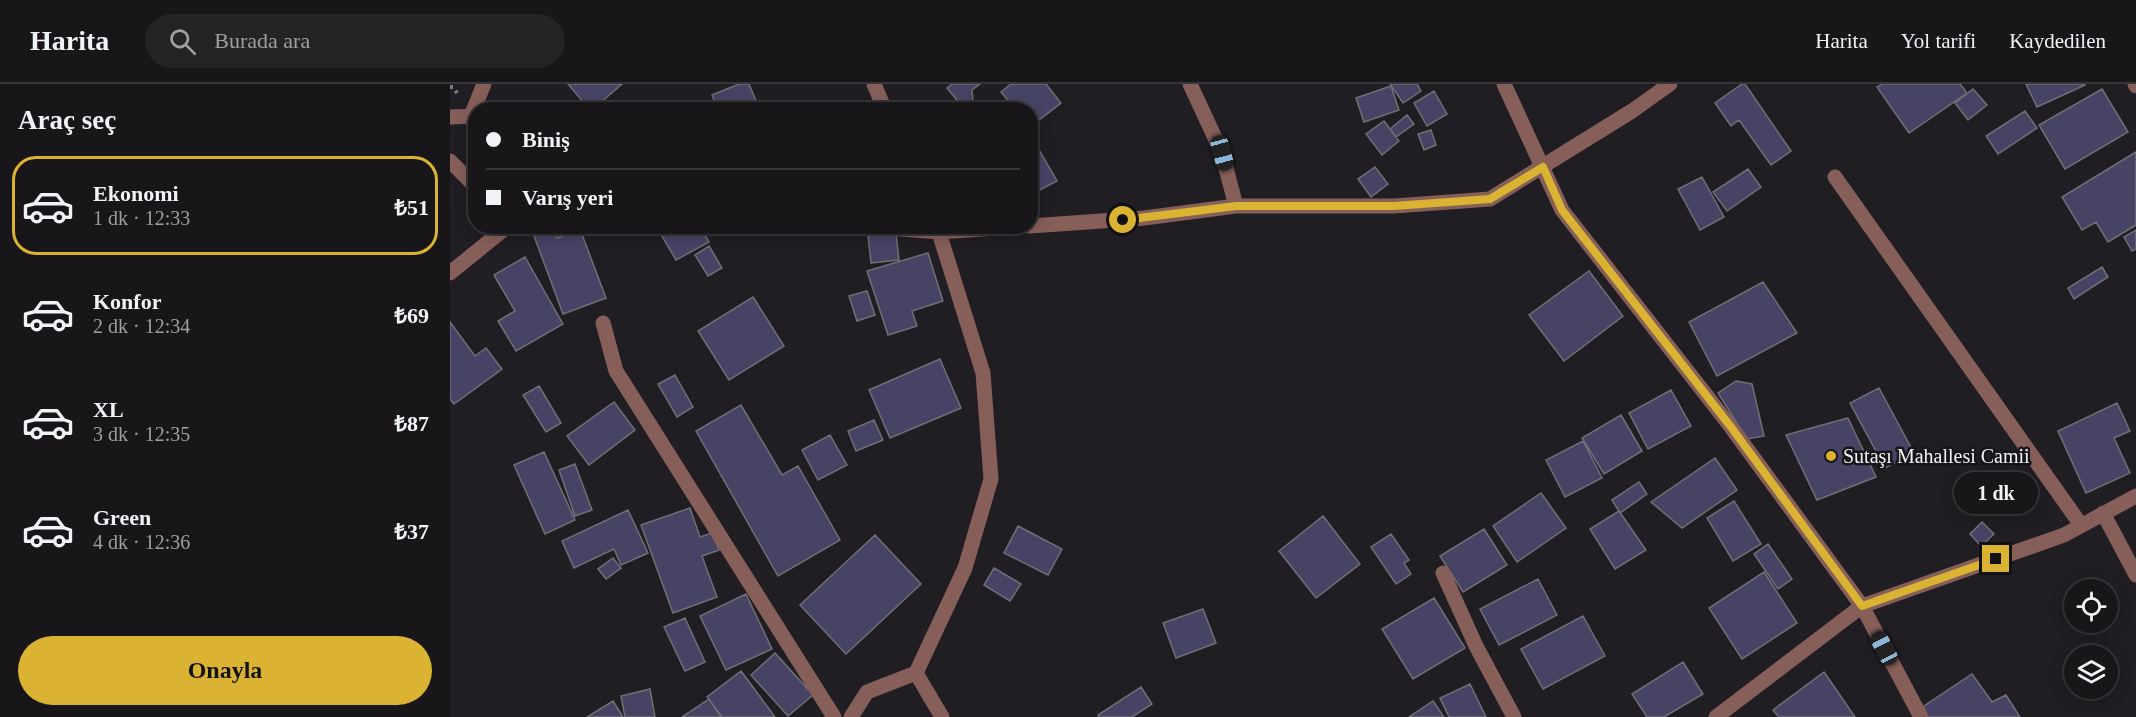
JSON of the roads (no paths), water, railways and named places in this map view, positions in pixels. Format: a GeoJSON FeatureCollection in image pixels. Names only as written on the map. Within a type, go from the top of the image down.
{"type":"FeatureCollection","features":[{"type":"Feature","properties":{"kind":"street"},"geometry":{"type":"LineString","coordinates":[[478,102],[484,84]]}},
{"type":"Feature","properties":{"kind":"street"},"geometry":{"type":"LineString","coordinates":[[874,84],[882,102]]}},
{"type":"Feature","properties":{"kind":"street"},"geometry":{"type":"LineString","coordinates":[[1190,84],[1222,153],[1236,206]]}},
{"type":"Feature","properties":{"kind":"street"},"geometry":{"type":"LineString","coordinates":[[1504,84],[1562,210],[1731,427],[1862,606],[1921,717]]}},
{"type":"Feature","properties":{"kind":"street"},"geometry":{"type":"LineString","coordinates":[[1038,225],[1144,218],[1236,206],[1394,206],[1490,199],[1632,111],[1670,84]]}},
{"type":"Feature","properties":{"kind":"street"},"geometry":{"type":"LineString","coordinates":[[450,117],[468,116]]}},
{"type":"Feature","properties":{"kind":"street"},"geometry":{"type":"LineString","coordinates":[[450,160],[468,179]]}},
{"type":"Feature","properties":{"kind":"street"},"geometry":{"type":"LineString","coordinates":[[1835,177],[2081,525]]}},
{"type":"Feature","properties":{"kind":"street"},"geometry":{"type":"LineString","coordinates":[[450,273],[498,234]]}},
{"type":"Feature","properties":{"kind":"street"},"geometry":{"type":"LineString","coordinates":[[851,717],[867,692],[916,673],[965,568],[991,479],[983,373],[940,234]]}},
{"type":"Feature","properties":{"kind":"street"},"geometry":{"type":"LineString","coordinates":[[603,323],[616,371],[834,717]]}},
{"type":"Feature","properties":{"kind":"street"},"geometry":{"type":"LineString","coordinates":[[1716,717],[1862,606],[2064,535],[2136,496]]}},
{"type":"Feature","properties":{"kind":"street"},"geometry":{"type":"LineString","coordinates":[[2103,513],[2136,575]]}},
{"type":"Feature","properties":{"kind":"street"},"geometry":{"type":"LineString","coordinates":[[1443,573],[1476,646],[1514,717]]}},
{"type":"Feature","properties":{"kind":"street"},"geometry":{"type":"LineString","coordinates":[[916,673],[942,717]]}},
{"type":"Feature","properties":{"kind":"place","name":"Sutaşı Mahallesi Camii"},"geometry":{"type":"Point","coordinates":[1831,456]}}]}
